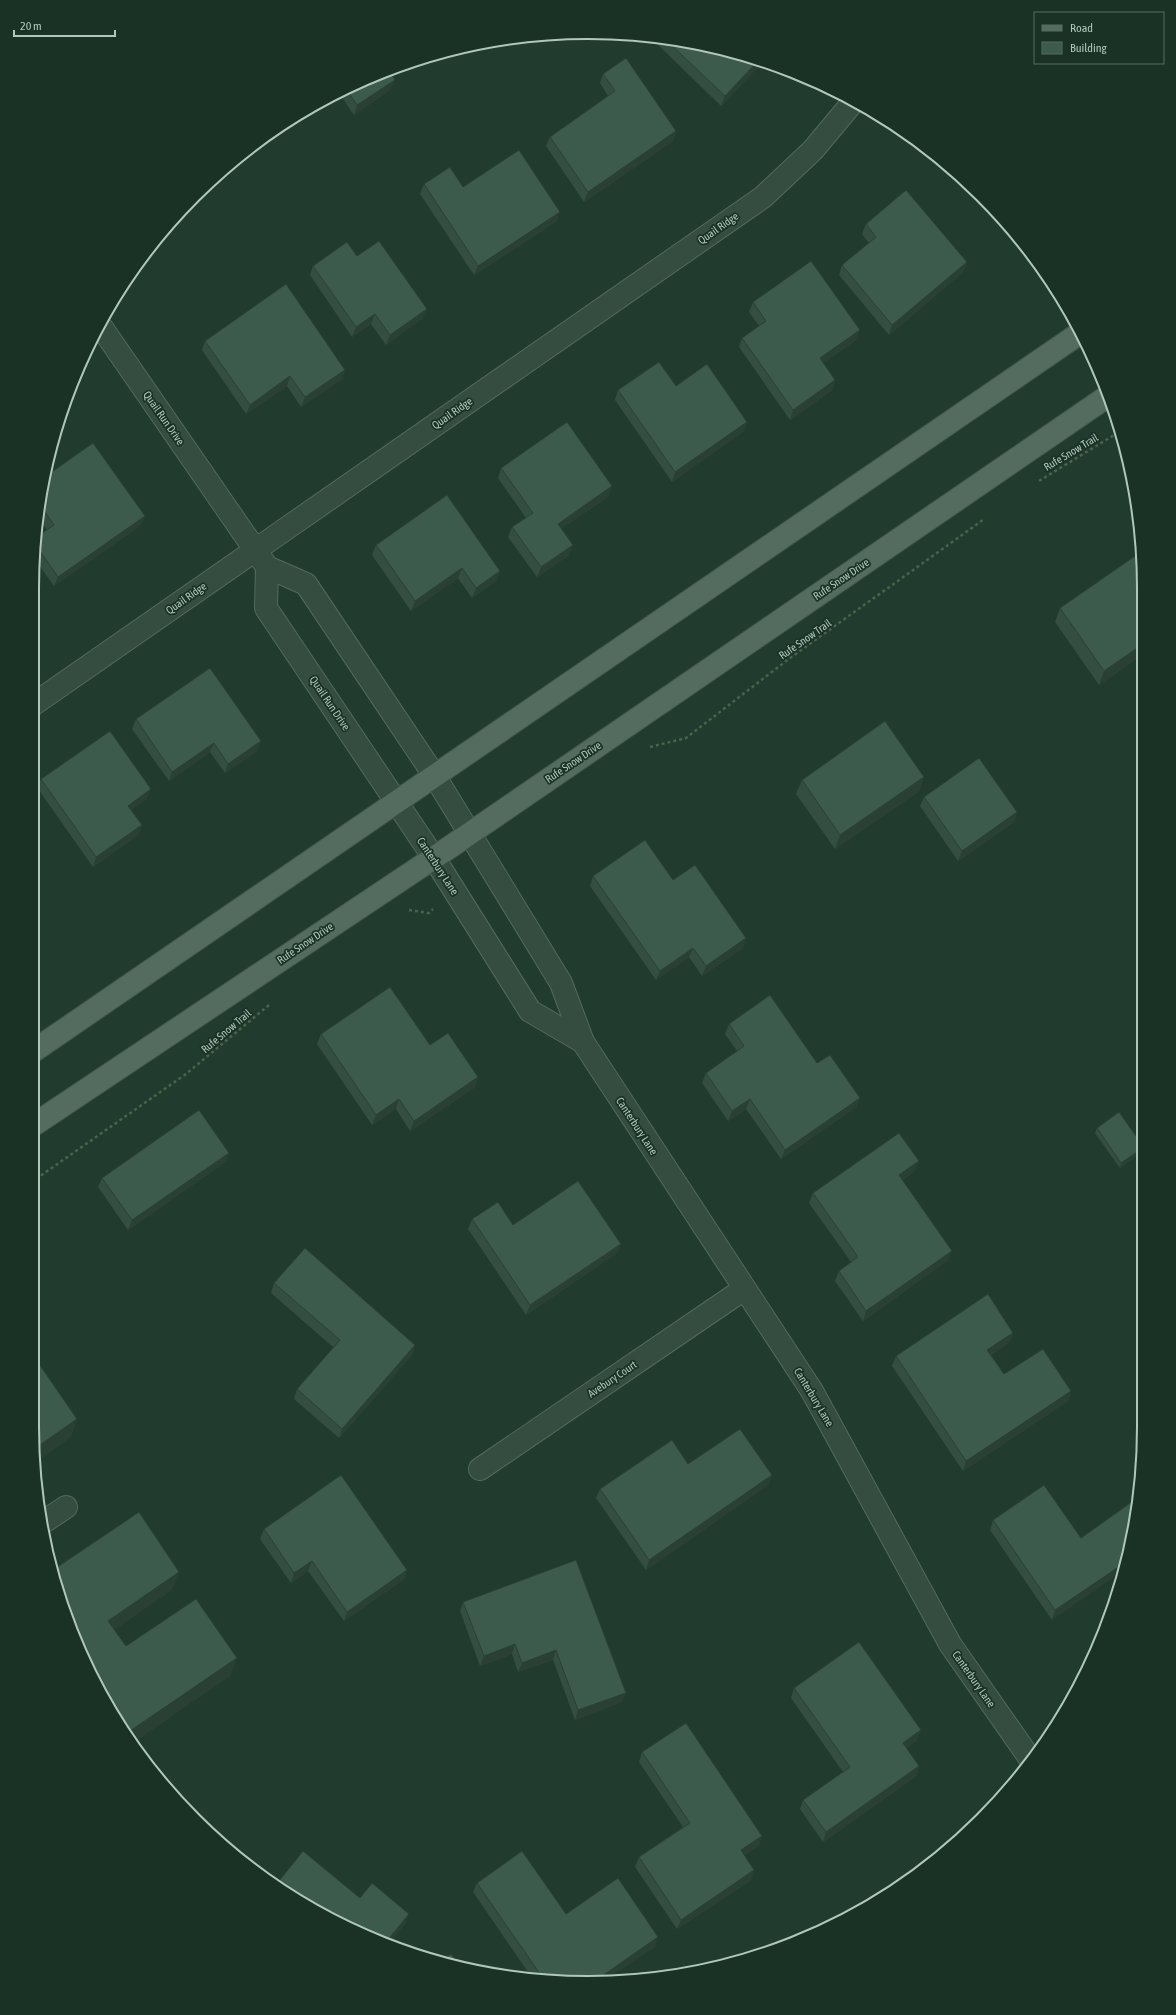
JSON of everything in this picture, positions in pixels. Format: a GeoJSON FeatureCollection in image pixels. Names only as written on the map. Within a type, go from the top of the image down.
{"type":"FeatureCollection","features":[{"type":"Feature","properties":{"kind":"main road"},"geometry":{"type":"LineString","coordinates":[[39,1047],[1075,336]]}},
{"type":"Feature","properties":{"kind":"main road","name":"Rufe Snow Drive"},"geometry":{"type":"LineString","coordinates":[[39,1121],[434,858],[1103,399]]}},
{"type":"Feature","properties":{"kind":"street","name":"Quail Ridge"},"geometry":{"type":"LineString","coordinates":[[39,701],[262,559],[763,197],[814,150],[850,106]]}},
{"type":"Feature","properties":{"kind":"street","name":"Quail Run Drive"},"geometry":{"type":"LineString","coordinates":[[104,330],[262,559],[266,608],[416,831]]}},
{"type":"Feature","properties":{"kind":"street"},"geometry":{"type":"LineString","coordinates":[[262,559],[306,584],[434,776]]}},
{"type":"Feature","properties":{"kind":"street","name":"Canterbury Lane"},"geometry":{"type":"LineString","coordinates":[[434,776],[561,982],[583,1042],[812,1391],[950,1644],[1028,1755]]}},
{"type":"Feature","properties":{"kind":"street","name":"Canterbury Lane"},"geometry":{"type":"LineString","coordinates":[[416,831],[530,1011],[583,1042]]}},
{"type":"Feature","properties":{"kind":"street","name":"Avebury Court"},"geometry":{"type":"LineString","coordinates":[[480,1469],[744,1289]]}},
{"type":"Feature","properties":{"kind":"street"},"geometry":{"type":"LineString","coordinates":[[47,1519],[66,1507]]}},
{"type":"Feature","properties":{"kind":"path","name":"Rufe Snow Trail"},"geometry":{"type":"LineString","coordinates":[[1036,483],[1115,435]]}},
{"type":"Feature","properties":{"kind":"path","name":"Rufe Snow Trail"},"geometry":{"type":"LineString","coordinates":[[648,747],[686,738],[790,658],[988,516]]}},
{"type":"Feature","properties":{"kind":"path"},"geometry":{"type":"LineString","coordinates":[[406,910],[429,913]]}},
{"type":"Feature","properties":{"kind":"path","name":"Rufe Snow Trail"},"geometry":{"type":"LineString","coordinates":[[39,1177],[186,1074],[273,1002]]}},
{"type":"Feature","properties":{"kind":"building"},"geometry":{"type":"Polygon","coordinates":[[[672,46],[730,58],[754,65],[725,96],[672,46]]]}},
{"type":"Feature","properties":{"kind":"building"},"geometry":{"type":"Polygon","coordinates":[[[626,58],[676,131],[588,192],[550,137],[615,91],[603,74],[626,58]]]}},
{"type":"Feature","properties":{"kind":"building"},"geometry":{"type":"Polygon","coordinates":[[[392,76],[395,80],[357,105],[350,94],[392,76]]]}},
{"type":"Feature","properties":{"kind":"building"},"geometry":{"type":"Polygon","coordinates":[[[519,150],[560,212],[478,266],[424,184],[450,167],[463,187],[519,150]]]}},
{"type":"Feature","properties":{"kind":"building"},"geometry":{"type":"Polygon","coordinates":[[[906,190],[967,262],[892,325],[842,265],[876,237],[866,224],[906,190]]]}},
{"type":"Feature","properties":{"kind":"building"},"geometry":{"type":"Polygon","coordinates":[[[379,241],[427,309],[390,335],[375,314],[356,327],[313,266],[347,242],[357,256],[379,241]]]}},
{"type":"Feature","properties":{"kind":"building"},"geometry":{"type":"Polygon","coordinates":[[[811,261],[860,330],[820,358],[835,380],[793,410],[742,338],[766,321],[753,302],[811,261]]]}},
{"type":"Feature","properties":{"kind":"building"},"geometry":{"type":"Polygon","coordinates":[[[286,284],[345,370],[305,397],[290,376],[250,405],[205,341],[286,284]]]}},
{"type":"Feature","properties":{"kind":"building"},"geometry":{"type":"Polygon","coordinates":[[[659,362],[676,386],[707,364],[747,422],[675,472],[618,390],[659,362]]]}},
{"type":"Feature","properties":{"kind":"building"},"geometry":{"type":"Polygon","coordinates":[[[567,422],[612,486],[558,524],[573,545],[541,567],[512,527],[533,513],[501,468],[567,422]]]}},
{"type":"Feature","properties":{"kind":"building"},"geometry":{"type":"Polygon","coordinates":[[[93,443],[145,516],[58,577],[40,551],[42,533],[54,525],[45,512],[52,472],[93,443]]]}},
{"type":"Feature","properties":{"kind":"building"},"geometry":{"type":"Polygon","coordinates":[[[447,495],[500,571],[476,588],[462,568],[415,601],[376,545],[447,495]]]}},
{"type":"Feature","properties":{"kind":"building"},"geometry":{"type":"Polygon","coordinates":[[[1136,555],[1137,648],[1104,671],[1060,608],[1136,555]]]}},
{"type":"Feature","properties":{"kind":"building"},"geometry":{"type":"Polygon","coordinates":[[[210,668],[261,741],[228,764],[214,743],[172,772],[136,719],[210,668]]]}},
{"type":"Feature","properties":{"kind":"building"},"geometry":{"type":"Polygon","coordinates":[[[885,721],[924,777],[840,835],[802,780],[885,721]]]}},
{"type":"Feature","properties":{"kind":"building"},"geometry":{"type":"Polygon","coordinates":[[[110,731],[151,789],[128,806],[142,825],[96,857],[41,779],[110,731]]]}},
{"type":"Feature","properties":{"kind":"building"},"geometry":{"type":"Polygon","coordinates":[[[979,758],[1017,812],[962,851],[924,797],[979,758]]]}},
{"type":"Feature","properties":{"kind":"building"},"geometry":{"type":"Polygon","coordinates":[[[645,840],[673,880],[695,865],[746,938],[706,966],[693,948],[660,971],[593,876],[645,840]]]}},
{"type":"Feature","properties":{"kind":"building"},"geometry":{"type":"Polygon","coordinates":[[[390,987],[430,1045],[448,1033],[478,1077],[414,1121],[399,1099],[376,1115],[321,1034],[390,987]]]}},
{"type":"Feature","properties":{"kind":"building"},"geometry":{"type":"Polygon","coordinates":[[[770,995],[817,1063],[830,1055],[860,1098],[785,1150],[750,1099],[732,1111],[706,1073],[744,1046],[729,1024],[770,995]]]}},
{"type":"Feature","properties":{"kind":"building"},"geometry":{"type":"Polygon","coordinates":[[[199,1110],[229,1153],[132,1220],[102,1178],[199,1110]]]}},
{"type":"Feature","properties":{"kind":"building"},"geometry":{"type":"Polygon","coordinates":[[[1119,1112],[1137,1138],[1137,1152],[1121,1163],[1097,1128],[1119,1112]]]}},
{"type":"Feature","properties":{"kind":"building"},"geometry":{"type":"Polygon","coordinates":[[[899,1133],[919,1161],[899,1175],[952,1251],[866,1311],[839,1271],[858,1257],[813,1193],[899,1133]]]}},
{"type":"Feature","properties":{"kind":"building"},"geometry":{"type":"Polygon","coordinates":[[[578,1181],[621,1244],[530,1305],[472,1219],[498,1202],[513,1225],[578,1181]]]}},
{"type":"Feature","properties":{"kind":"building"},"geometry":{"type":"Polygon","coordinates":[[[305,1248],[415,1345],[342,1429],[297,1389],[340,1340],[274,1283],[305,1248]]]}},
{"type":"Feature","properties":{"kind":"building"},"geometry":{"type":"Polygon","coordinates":[[[988,1294],[1013,1333],[987,1350],[1004,1374],[1043,1349],[1071,1391],[966,1461],[896,1356],[988,1294]]]}},
{"type":"Feature","properties":{"kind":"building"},"geometry":{"type":"Polygon","coordinates":[[[39,1364],[77,1419],[40,1445],[39,1364]]]}},
{"type":"Feature","properties":{"kind":"building"},"geometry":{"type":"Polygon","coordinates":[[[740,1429],[772,1475],[649,1560],[600,1489],[672,1440],[688,1464],[740,1429]]]}},
{"type":"Feature","properties":{"kind":"building"},"geometry":{"type":"Polygon","coordinates":[[[341,1475],[407,1570],[347,1612],[312,1561],[294,1573],[264,1529],[341,1475]]]}},
{"type":"Feature","properties":{"kind":"building"},"geometry":{"type":"Polygon","coordinates":[[[1044,1485],[1081,1538],[1131,1502],[1118,1567],[1055,1610],[993,1520],[1044,1485]]]}},
{"type":"Feature","properties":{"kind":"building"},"geometry":{"type":"Polygon","coordinates":[[[139,1512],[179,1572],[108,1621],[126,1646],[196,1599],[237,1658],[131,1730],[113,1702],[81,1637],[68,1603],[58,1567],[139,1512]]]}},
{"type":"Feature","properties":{"kind":"building"},"geometry":{"type":"Polygon","coordinates":[[[576,1560],[626,1693],[578,1710],[556,1650],[522,1663],[515,1644],[484,1656],[463,1602],[576,1560]]]}},
{"type":"Feature","properties":{"kind":"building"},"geometry":{"type":"Polygon","coordinates":[[[859,1642],[921,1730],[903,1743],[919,1766],[826,1832],[803,1800],[850,1767],[794,1688],[859,1642]]]}},
{"type":"Feature","properties":{"kind":"building"},"geometry":{"type":"Polygon","coordinates":[[[686,1723],[762,1836],[741,1850],[754,1870],[681,1920],[639,1857],[690,1823],[642,1752],[686,1723]]]}},
{"type":"Feature","properties":{"kind":"building"},"geometry":{"type":"Polygon","coordinates":[[[303,1851],[360,1898],[372,1883],[409,1914],[389,1938],[345,1919],[313,1902],[279,1881],[303,1851]]]}},
{"type":"Feature","properties":{"kind":"building"},"geometry":{"type":"Polygon","coordinates":[[[522,1851],[566,1914],[618,1878],[658,1937],[603,1976],[540,1974],[477,1883],[522,1851]]]}},
{"type":"Feature","properties":{"kind":"building"},"geometry":{"type":"Polygon","coordinates":[[[451,1954],[455,1959],[446,1957],[451,1954]]]}}]}
